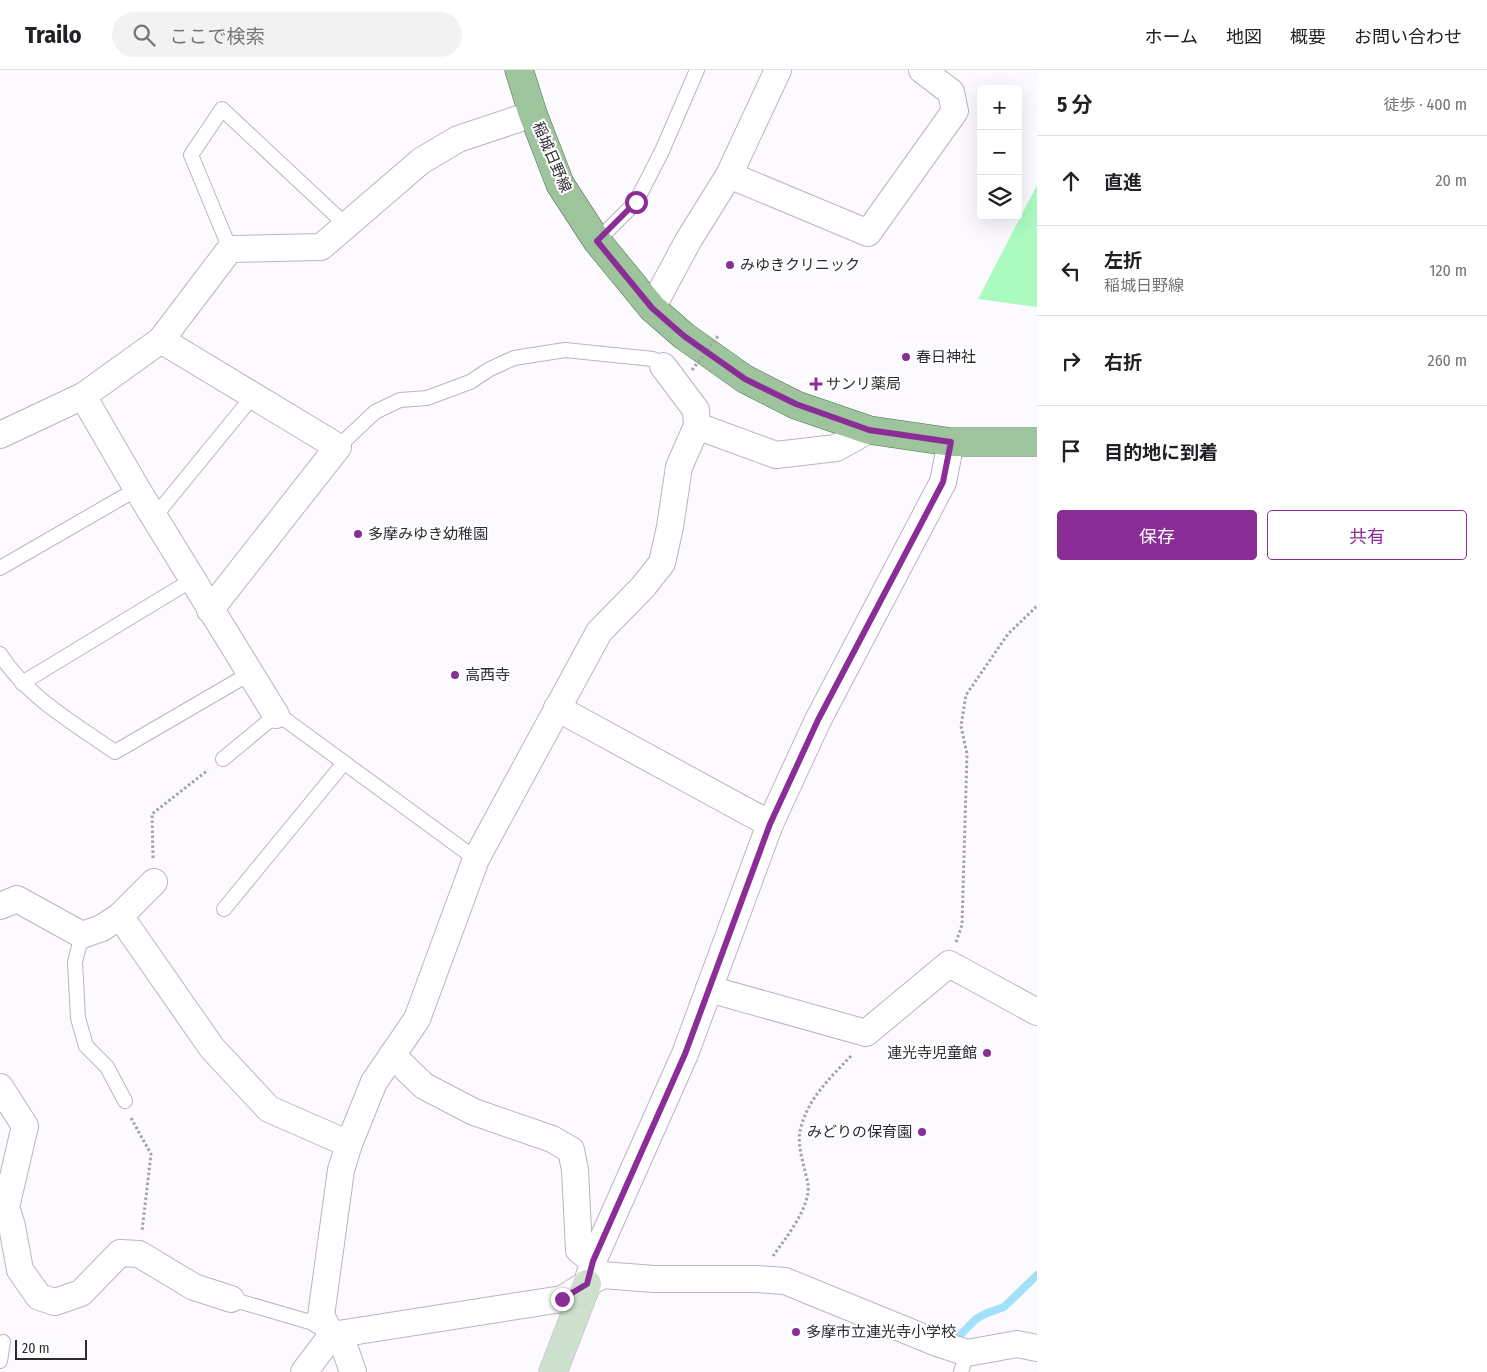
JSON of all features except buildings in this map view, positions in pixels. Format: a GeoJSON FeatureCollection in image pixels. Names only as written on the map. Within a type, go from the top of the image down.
{"type":"FeatureCollection","features":[{"type":"Feature","properties":{"kind":"main road","name":"稲城日野線"},"geometry":{"type":"LineString","coordinates":[[519,70],[533,114],[560,184],[597,241],[652,308],[684,336],[745,379],[796,404],[869,430],[951,442],[1037,442]]}},
{"type":"Feature","properties":{"kind":"street"},"geometry":{"type":"LineString","coordinates":[[652,308],[688,241],[729,175],[778,70]]}},
{"type":"Feature","properties":{"kind":"street"},"geometry":{"type":"LineString","coordinates":[[729,175],[868,234],[955,111],[950,92],[922,70]]}},
{"type":"Feature","properties":{"kind":"street"},"geometry":{"type":"LineString","coordinates":[[0,435],[83,396],[161,340],[230,249],[321,247],[421,161],[458,139],[533,114]]}},
{"type":"Feature","properties":{"kind":"street"},"geometry":{"type":"LineString","coordinates":[[161,340],[338,447],[210,610]]}},
{"type":"Feature","properties":{"kind":"street"},"geometry":{"type":"LineString","coordinates":[[353,1372],[336,1334],[321,1316],[341,1170],[349,1144],[374,1082],[417,1019],[476,860],[599,632],[643,587],[662,564],[680,467],[697,426],[696,410],[663,366]]}},
{"type":"Feature","properties":{"kind":"street"},"geometry":{"type":"LineString","coordinates":[[83,396],[137,489],[276,716]]}},
{"type":"Feature","properties":{"kind":"street"},"geometry":{"type":"LineString","coordinates":[[697,426],[776,455],[836,448],[869,430]]}},
{"type":"Feature","properties":{"kind":"street"},"geometry":{"type":"LineString","coordinates":[[553,1372],[590,1272],[685,1054],[770,824],[818,720],[943,482],[951,442]]}},
{"type":"Feature","properties":{"kind":"street"},"geometry":{"type":"LineString","coordinates":[[558,708],[770,824]]}},
{"type":"Feature","properties":{"kind":"street"},"geometry":{"type":"LineString","coordinates":[[0,906],[17,899],[82,934],[102,928],[120,916],[154,882]]}},
{"type":"Feature","properties":{"kind":"street"},"geometry":{"type":"LineString","coordinates":[[120,916],[212,1048],[269,1109],[349,1144]]}},
{"type":"Feature","properties":{"kind":"street"},"geometry":{"type":"LineString","coordinates":[[709,989],[866,1033],[949,964],[1037,1012]]}},
{"type":"Feature","properties":{"kind":"street"},"geometry":{"type":"LineString","coordinates":[[392,1055],[424,1086],[474,1112],[552,1139],[571,1150],[575,1170],[579,1250],[590,1272],[602,1276],[654,1279],[757,1279],[785,1281],[937,1344],[964,1362],[1017,1344],[1037,1348]]}},
{"type":"Feature","properties":{"kind":"street"},"geometry":{"type":"LineString","coordinates":[[0,1087],[25,1126],[3,1205],[12,1226],[20,1270],[39,1297],[55,1302],[81,1292],[120,1253],[139,1254],[194,1287],[231,1299]]}},
{"type":"Feature","properties":{"kind":"street"},"geometry":{"type":"LineString","coordinates":[[304,1372],[336,1334],[562,1299],[590,1272]]}},
{"type":"Feature","properties":{"kind":"lane"},"geometry":{"type":"LineString","coordinates":[[597,241],[636,202],[662,151],[697,70]]}},
{"type":"Feature","properties":{"kind":"lane"},"geometry":{"type":"LineString","coordinates":[[230,249],[192,156],[222,109],[346,225]]}},
{"type":"Feature","properties":{"kind":"lane"},"geometry":{"type":"LineString","coordinates":[[338,447],[375,412],[400,400],[427,398],[470,382],[490,369],[514,358],[565,350],[653,359],[663,366]]}},
{"type":"Feature","properties":{"kind":"lane"},"geometry":{"type":"LineString","coordinates":[[155,516],[253,396]]}},
{"type":"Feature","properties":{"kind":"lane"},"geometry":{"type":"LineString","coordinates":[[0,568],[137,489]]}},
{"type":"Feature","properties":{"kind":"lane"},"geometry":{"type":"LineString","coordinates":[[22,682],[192,580]]}},
{"type":"Feature","properties":{"kind":"lane"},"geometry":{"type":"LineString","coordinates":[[0,654],[10,669],[36,696],[115,752],[249,674]]}},
{"type":"Feature","properties":{"kind":"lane"},"geometry":{"type":"LineString","coordinates":[[223,758],[279,715],[476,860]]}},
{"type":"Feature","properties":{"kind":"lane"},"geometry":{"type":"LineString","coordinates":[[224,910],[344,763]]}},
{"type":"Feature","properties":{"kind":"lane"},"geometry":{"type":"LineString","coordinates":[[82,934],[75,962],[78,1018],[86,1046],[107,1068],[125,1101]]}},
{"type":"Feature","properties":{"kind":"lane"},"geometry":{"type":"LineString","coordinates":[[231,1299],[310,1322],[336,1334]]}},
{"type":"Feature","properties":{"kind":"lane"},"geometry":{"type":"LineString","coordinates":[[0,1361],[4,1342]]}},
{"type":"Feature","properties":{"kind":"path"},"geometry":{"type":"LineString","coordinates":[[692,370],[718,336]]}},
{"type":"Feature","properties":{"kind":"path"},"geometry":{"type":"LineString","coordinates":[[949,964],[962,925],[967,754],[961,726],[966,695],[1008,634],[1037,606]]}},
{"type":"Feature","properties":{"kind":"path"},"geometry":{"type":"LineString","coordinates":[[154,882],[152,814],[223,758]]}},
{"type":"Feature","properties":{"kind":"path"},"geometry":{"type":"LineString","coordinates":[[757,1279],[800,1217],[808,1188],[800,1131],[809,1104],[861,1045],[866,1033]]}},
{"type":"Feature","properties":{"kind":"path"},"geometry":{"type":"LineString","coordinates":[[125,1101],[131,1117],[151,1154],[139,1254]]}},
{"type":"Feature","properties":{"kind":"green space"},"geometry":{"type":"Polygon","coordinates":[[[1037,185],[1037,307],[978,299],[1019,220],[1022,220],[1022,214],[1037,185]]]}},
{"type":"Feature","properties":{"kind":"waterway"},"geometry":{"type":"LineString","coordinates":[[958,1337],[976,1319],[1004,1307],[1037,1275]]}},
{"type":"Feature","properties":{"kind":"place","name":"みゆきクリニック"},"geometry":{"type":"Point","coordinates":[730,265]}},
{"type":"Feature","properties":{"kind":"place","name":"春日神社"},"geometry":{"type":"Point","coordinates":[906,357]}},
{"type":"Feature","properties":{"kind":"place","name":"サンリ薬局"},"geometry":{"type":"Point","coordinates":[816,384]}},
{"type":"Feature","properties":{"kind":"place","name":"多摩みゆき幼稚園"},"geometry":{"type":"Point","coordinates":[358,534]}},
{"type":"Feature","properties":{"kind":"place","name":"高西寺"},"geometry":{"type":"Point","coordinates":[455,675]}},
{"type":"Feature","properties":{"kind":"place","name":"連光寺児童館"},"geometry":{"type":"Point","coordinates":[987,1053]}},
{"type":"Feature","properties":{"kind":"place","name":"みどりの保育園"},"geometry":{"type":"Point","coordinates":[922,1132]}},
{"type":"Feature","properties":{"kind":"place","name":"多摩市立連光寺小学校"},"geometry":{"type":"Point","coordinates":[796,1332]}},
{"type":"Feature","properties":{"kind":"route"},"geometry":{"type":"LineString","coordinates":[[562,1299],[587,1284],[593,1261],[685,1054],[770,824],[818,720],[943,482],[951,442],[869,430],[796,404],[745,379],[684,336],[652,308],[597,241],[636,202]]}}]}
